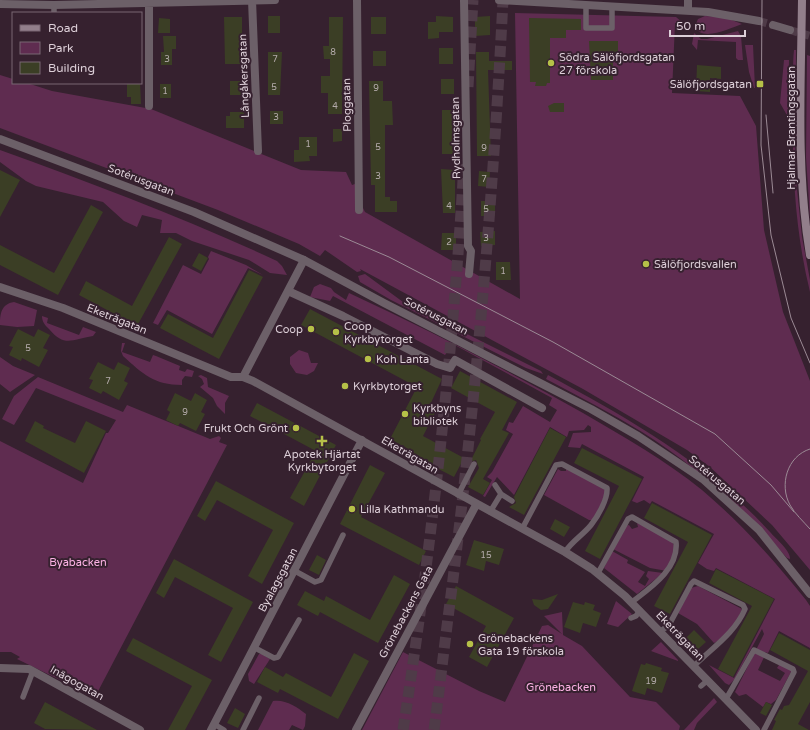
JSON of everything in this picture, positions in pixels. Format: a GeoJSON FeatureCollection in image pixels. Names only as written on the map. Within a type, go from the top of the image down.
{"type":"FeatureCollection","features":[{"type":"Feature","properties":{"kind":"main road","name":"Hjalmar Brantingsgatan"},"geometry":{"type":"LineString","coordinates":[[802,0],[800,162],[810,255]]}},
{"type":"Feature","properties":{"kind":"street","name":"Långåkersgatan"},"geometry":{"type":"LineString","coordinates":[[252,0],[258,150]]}},
{"type":"Feature","properties":{"kind":"street"},"geometry":{"type":"LineString","coordinates":[[0,4],[17,2],[54,9],[149,3],[275,0]]}},
{"type":"Feature","properties":{"kind":"street","name":"Ploggatan"},"geometry":{"type":"LineString","coordinates":[[357,0],[359,210]]}},
{"type":"Feature","properties":{"kind":"street","name":"Rydholmsgatan"},"geometry":{"type":"LineString","coordinates":[[464,0],[468,246],[472,251],[470,274]]}},
{"type":"Feature","properties":{"kind":"street"},"geometry":{"type":"LineString","coordinates":[[499,0],[586,6],[688,10],[722,14],[759,21]]}},
{"type":"Feature","properties":{"kind":"street"},"geometry":{"type":"LineString","coordinates":[[688,0],[688,10]]}},
{"type":"Feature","properties":{"kind":"street"},"geometry":{"type":"LineString","coordinates":[[149,3],[149,106]]}},
{"type":"Feature","properties":{"kind":"street"},"geometry":{"type":"LineString","coordinates":[[773,25],[790,30]]}},
{"type":"Feature","properties":{"kind":"street","name":"Sotérusgatan"},"geometry":{"type":"LineString","coordinates":[[0,139],[194,212],[304,260],[384,303],[591,409],[674,458],[704,480],[759,530],[810,594]]}},
{"type":"Feature","properties":{"kind":"street"},"geometry":{"type":"LineString","coordinates":[[243,377],[304,260]]}},
{"type":"Feature","properties":{"kind":"street","name":"Eketrägatan"},"geometry":{"type":"LineString","coordinates":[[1,290],[63,308],[231,378],[243,377],[362,440],[476,505],[565,552],[598,573],[632,602],[694,666],[705,683],[726,699],[756,730]]}},
{"type":"Feature","properties":{"kind":"street"},"geometry":{"type":"LineString","coordinates":[[288,291],[343,316],[437,364],[450,368],[455,360],[542,408]]}},
{"type":"Feature","properties":{"kind":"street","name":"Byalagsgatan"},"geometry":{"type":"LineString","coordinates":[[212,727],[255,648],[362,440]]}},
{"type":"Feature","properties":{"kind":"street","name":"Grönebackens Gata"},"geometry":{"type":"LineString","coordinates":[[356,730],[476,505]]}},
{"type":"Feature","properties":{"kind":"street","name":"Inägogatan"},"geometry":{"type":"LineString","coordinates":[[0,668],[29,669],[140,730]]}},
{"type":"Feature","properties":{"kind":"lane"},"geometry":{"type":"LineString","coordinates":[[586,6],[586,28],[612,28],[612,7]]}},
{"type":"Feature","properties":{"kind":"lane"},"geometry":{"type":"LineString","coordinates":[[458,495],[474,464]]}},
{"type":"Feature","properties":{"kind":"lane"},"geometry":{"type":"LineString","coordinates":[[522,529],[556,465],[562,464],[607,488],[608,495],[591,526],[570,543],[565,552]]}},
{"type":"Feature","properties":{"kind":"lane"},"geometry":{"type":"LineString","coordinates":[[495,485],[501,494],[512,501]]}},
{"type":"Feature","properties":{"kind":"lane"},"geometry":{"type":"LineString","coordinates":[[490,512],[501,494]]}},
{"type":"Feature","properties":{"kind":"lane"},"geometry":{"type":"LineString","coordinates":[[598,573],[628,519],[632,517],[676,542],[677,550],[663,578],[632,602]]}},
{"type":"Feature","properties":{"kind":"lane"},"geometry":{"type":"LineString","coordinates":[[295,571],[315,582],[321,580],[343,535]]}},
{"type":"Feature","properties":{"kind":"lane"},"geometry":{"type":"LineString","coordinates":[[661,631],[669,625],[694,581],[743,605],[745,608],[743,614],[728,636],[715,645],[694,666]]}},
{"type":"Feature","properties":{"kind":"lane"},"geometry":{"type":"LineString","coordinates":[[632,618],[636,616],[640,610]]}},
{"type":"Feature","properties":{"kind":"lane"},"geometry":{"type":"LineString","coordinates":[[255,648],[274,658],[278,657],[299,620]]}},
{"type":"Feature","properties":{"kind":"lane"},"geometry":{"type":"LineString","coordinates":[[726,699],[754,650],[793,669],[794,672],[764,730]]}},
{"type":"Feature","properties":{"kind":"lane"},"geometry":{"type":"LineString","coordinates":[[23,697],[32,671]]}},
{"type":"Feature","properties":{"kind":"lane"},"geometry":{"type":"LineString","coordinates":[[243,730],[259,698]]}},
{"type":"Feature","properties":{"kind":"lane"},"geometry":{"type":"LineString","coordinates":[[212,727],[224,730]]}},
{"type":"Feature","properties":{"kind":"green space","name":"Sälöfjordsvallen"},"geometry":{"type":"Polygon","coordinates":[[[515,13],[676,17],[683,23],[675,23],[672,93],[740,96],[756,126],[764,230],[783,312],[810,381],[810,570],[772,525],[710,467],[687,450],[583,389],[360,269],[361,271],[357,272],[325,250],[320,256],[299,244],[218,210],[0,128],[0,75],[12,79],[12,84],[30,84],[52,91],[151,109],[301,170],[346,172],[352,185],[355,184],[357,196],[365,212],[520,299],[515,13]]]}},
{"type":"Feature","properties":{"kind":"green space"},"geometry":{"type":"Polygon","coordinates":[[[705,16],[724,17],[742,24],[716,33],[703,33],[698,31],[695,26],[698,19],[705,16]]]}},
{"type":"Feature","properties":{"kind":"green space"},"geometry":{"type":"Polygon","coordinates":[[[738,31],[741,36],[743,60],[738,60],[736,58],[736,42],[698,40],[697,50],[692,44],[694,33],[701,39],[707,39],[738,31]]]}},
{"type":"Feature","properties":{"kind":"green space"},"geometry":{"type":"Polygon","coordinates":[[[745,45],[753,45],[755,88],[749,72],[745,45]]]}},
{"type":"Feature","properties":{"kind":"green space"},"geometry":{"type":"Polygon","coordinates":[[[794,50],[796,50],[795,170],[802,237],[810,280],[810,292],[801,246],[794,177],[794,50]]]}},
{"type":"Feature","properties":{"kind":"green space"},"geometry":{"type":"Polygon","coordinates":[[[807,55],[810,56],[810,218],[806,157],[807,55]]]}},
{"type":"Feature","properties":{"kind":"green space"},"geometry":{"type":"Polygon","coordinates":[[[784,60],[789,60],[788,117],[780,103],[784,60]]]}},
{"type":"Feature","properties":{"kind":"green space"},"geometry":{"type":"Polygon","coordinates":[[[0,150],[140,202],[209,231],[277,261],[287,275],[270,273],[249,260],[192,241],[176,233],[160,233],[162,220],[142,215],[137,227],[124,221],[103,202],[36,186],[26,181],[0,162],[0,150]]]}},
{"type":"Feature","properties":{"kind":"green space"},"geometry":{"type":"Polygon","coordinates":[[[211,251],[246,265],[263,275],[248,268],[212,334],[167,310],[158,325],[153,323],[183,265],[201,274],[209,259],[208,257],[211,251]]]}},
{"type":"Feature","properties":{"kind":"green space"},"geometry":{"type":"Polygon","coordinates":[[[365,274],[403,302],[541,371],[543,374],[526,368],[391,300],[360,282],[358,276],[365,274]]]}},
{"type":"Feature","properties":{"kind":"green space"},"geometry":{"type":"Polygon","coordinates":[[[320,284],[331,288],[334,292],[346,300],[349,293],[409,321],[497,366],[614,431],[644,449],[688,479],[744,529],[806,600],[810,606],[810,648],[779,631],[768,653],[756,650],[764,634],[762,629],[734,680],[729,685],[725,683],[709,665],[734,678],[775,599],[716,568],[714,571],[707,569],[698,563],[714,534],[652,501],[650,504],[644,500],[637,503],[632,501],[644,477],[582,444],[580,448],[568,447],[573,433],[591,432],[591,427],[588,425],[584,430],[569,431],[567,437],[550,427],[514,495],[497,477],[485,497],[483,496],[492,480],[487,477],[492,472],[513,434],[506,430],[509,422],[513,423],[523,406],[550,422],[557,410],[549,405],[552,398],[453,344],[445,355],[333,296],[330,301],[310,297],[314,287],[320,284]]]}},
{"type":"Feature","properties":{"kind":"green space"},"geometry":{"type":"Polygon","coordinates":[[[14,302],[37,310],[34,326],[17,327],[0,325],[2,310],[6,305],[14,302]]]}},
{"type":"Feature","properties":{"kind":"green space"},"geometry":{"type":"Polygon","coordinates":[[[42,316],[48,318],[47,323],[79,335],[83,327],[96,332],[93,336],[69,341],[60,339],[46,326],[43,322],[42,316]]]}},
{"type":"Feature","properties":{"kind":"green space"},"geometry":{"type":"Polygon","coordinates":[[[122,343],[125,343],[122,352],[150,362],[153,355],[156,356],[180,366],[179,370],[185,372],[187,369],[194,371],[192,377],[185,376],[182,380],[182,385],[156,381],[143,373],[123,356],[121,351],[122,343]]]}},
{"type":"Feature","properties":{"kind":"green space"},"geometry":{"type":"Polygon","coordinates":[[[299,350],[308,353],[311,363],[318,363],[314,371],[307,375],[296,373],[290,364],[290,357],[299,350]]]}},
{"type":"Feature","properties":{"kind":"green space"},"geometry":{"type":"Polygon","coordinates":[[[0,357],[13,366],[35,375],[10,392],[0,384],[0,357]]]}},
{"type":"Feature","properties":{"kind":"green space"},"geometry":{"type":"Polygon","coordinates":[[[201,375],[207,378],[208,387],[229,396],[225,403],[225,414],[217,406],[213,398],[200,387],[204,384],[202,379],[198,376],[201,375]]]}},
{"type":"Feature","properties":{"kind":"green space"},"geometry":{"type":"Polygon","coordinates":[[[548,375],[638,426],[694,464],[721,485],[746,508],[783,545],[790,556],[790,559],[787,558],[737,506],[682,459],[642,432],[546,379],[548,375]]]}},
{"type":"Feature","properties":{"kind":"green space","name":"Byabacken"},"geometry":{"type":"Polygon","coordinates":[[[38,377],[123,412],[127,405],[210,439],[219,436],[221,438],[219,442],[227,445],[95,697],[17,659],[20,657],[11,652],[0,652],[0,441],[83,483],[106,433],[108,433],[116,420],[36,388],[14,425],[2,419],[14,396],[38,377]]]}},
{"type":"Feature","properties":{"kind":"green space"},"geometry":{"type":"Polygon","coordinates":[[[566,466],[605,486],[606,491],[595,520],[589,520],[544,495],[558,469],[561,471],[566,471],[566,466]]]}},
{"type":"Feature","properties":{"kind":"green space"},"geometry":{"type":"Polygon","coordinates":[[[637,523],[670,538],[676,549],[667,571],[650,568],[613,549],[625,526],[629,525],[632,529],[638,527],[637,523]]]}},
{"type":"Feature","properties":{"kind":"green space"},"geometry":{"type":"Polygon","coordinates":[[[612,551],[628,560],[627,563],[645,572],[638,582],[645,586],[649,579],[646,576],[648,571],[663,573],[637,594],[604,568],[612,551]]]}},
{"type":"Feature","properties":{"kind":"green space"},"geometry":{"type":"Polygon","coordinates":[[[698,586],[742,609],[732,633],[714,643],[697,624],[678,613],[691,588],[698,586]]]}},
{"type":"Feature","properties":{"kind":"green space"},"geometry":{"type":"Polygon","coordinates":[[[616,601],[632,614],[618,627],[607,624],[616,601]]]}},
{"type":"Feature","properties":{"kind":"green space","name":"Grönebacken"},"geometry":{"type":"Polygon","coordinates":[[[562,612],[563,635],[582,646],[630,697],[656,702],[680,726],[679,730],[362,730],[403,652],[479,691],[505,702],[542,626],[548,625],[562,634],[544,616],[562,612]]]}},
{"type":"Feature","properties":{"kind":"green space"},"geometry":{"type":"Polygon","coordinates":[[[661,642],[678,660],[678,661],[651,651],[661,642]]]}},
{"type":"Feature","properties":{"kind":"green space"},"geometry":{"type":"Polygon","coordinates":[[[755,652],[765,655],[758,670],[780,681],[785,673],[777,668],[781,662],[791,668],[791,672],[776,700],[771,704],[766,702],[763,707],[746,694],[739,696],[735,692],[755,652]]]}},
{"type":"Feature","properties":{"kind":"green space"},"geometry":{"type":"Polygon","coordinates":[[[259,654],[262,654],[270,659],[254,684],[249,681],[248,674],[259,654]]]}},
{"type":"Feature","properties":{"kind":"green space"},"geometry":{"type":"Polygon","coordinates":[[[714,698],[717,702],[697,723],[694,730],[684,730],[714,698]]]}},
{"type":"Feature","properties":{"kind":"green space"},"geometry":{"type":"Polygon","coordinates":[[[273,701],[286,702],[295,706],[306,714],[305,726],[303,730],[292,725],[289,730],[258,730],[273,701]]]}},
{"type":"Feature","properties":{"kind":"building"},"geometry":{"type":"Polygon","coordinates":[[[268,16],[280,16],[280,33],[268,33],[268,16]]]}},
{"type":"Feature","properties":{"kind":"building"},"geometry":{"type":"Polygon","coordinates":[[[436,16],[453,17],[453,32],[439,32],[439,38],[428,39],[428,22],[436,22],[436,16]]]}},
{"type":"Feature","properties":{"kind":"building"},"geometry":{"type":"Polygon","coordinates":[[[490,16],[490,35],[475,36],[475,17],[490,16]]]}},
{"type":"Feature","properties":{"kind":"building"},"geometry":{"type":"Polygon","coordinates":[[[224,17],[242,17],[242,64],[225,64],[224,17]]]}},
{"type":"Feature","properties":{"kind":"building"},"geometry":{"type":"Polygon","coordinates":[[[329,17],[343,17],[342,114],[328,114],[328,93],[321,93],[321,76],[330,76],[330,59],[324,59],[323,46],[329,46],[329,17]]]}},
{"type":"Feature","properties":{"kind":"building"},"geometry":{"type":"Polygon","coordinates":[[[371,17],[386,17],[386,34],[371,34],[371,17]]]}},
{"type":"Feature","properties":{"kind":"building"},"geometry":{"type":"Polygon","coordinates":[[[159,18],[170,19],[170,33],[158,33],[159,18]]]}},
{"type":"Feature","properties":{"kind":"building"},"geometry":{"type":"Polygon","coordinates":[[[529,18],[581,19],[581,30],[566,30],[566,38],[550,38],[550,83],[547,83],[546,86],[535,86],[536,82],[530,82],[529,18]]]}},
{"type":"Feature","properties":{"kind":"building"},"geometry":{"type":"Polygon","coordinates":[[[163,36],[176,36],[176,49],[172,49],[172,65],[161,65],[161,52],[164,52],[163,36]]]}},
{"type":"Feature","properties":{"kind":"building"},"geometry":{"type":"Polygon","coordinates":[[[589,41],[618,41],[618,57],[613,57],[613,80],[591,80],[589,41]]]}},
{"type":"Feature","properties":{"kind":"building"},"geometry":{"type":"Polygon","coordinates":[[[439,48],[453,48],[453,64],[439,64],[439,48]]]}},
{"type":"Feature","properties":{"kind":"building"},"geometry":{"type":"Polygon","coordinates":[[[373,51],[386,51],[386,66],[373,66],[373,51]]]}},
{"type":"Feature","properties":{"kind":"building"},"geometry":{"type":"Polygon","coordinates":[[[268,52],[282,52],[280,95],[268,95],[268,52]]]}},
{"type":"Feature","properties":{"kind":"building"},"geometry":{"type":"Polygon","coordinates":[[[476,52],[489,52],[489,61],[512,61],[512,70],[488,70],[491,156],[477,156],[476,52]]]}},
{"type":"Feature","properties":{"kind":"building"},"geometry":{"type":"Polygon","coordinates":[[[697,65],[721,67],[721,79],[710,78],[710,92],[696,91],[697,65]]]}},
{"type":"Feature","properties":{"kind":"building"},"geometry":{"type":"Polygon","coordinates":[[[441,79],[454,79],[454,94],[441,94],[441,79]]]}},
{"type":"Feature","properties":{"kind":"building"},"geometry":{"type":"Polygon","coordinates":[[[230,81],[243,81],[242,95],[230,95],[230,81]]]}},
{"type":"Feature","properties":{"kind":"building"},"geometry":{"type":"Polygon","coordinates":[[[369,81],[383,81],[383,101],[392,101],[393,125],[385,125],[385,197],[390,197],[390,201],[397,201],[397,212],[375,212],[375,185],[371,185],[369,81]]]}},
{"type":"Feature","properties":{"kind":"building"},"geometry":{"type":"Polygon","coordinates":[[[127,84],[140,84],[141,104],[131,104],[131,97],[127,97],[127,84]]]}},
{"type":"Feature","properties":{"kind":"building"},"geometry":{"type":"Polygon","coordinates":[[[160,84],[171,84],[171,98],[160,98],[160,84]]]}},
{"type":"Feature","properties":{"kind":"building"},"geometry":{"type":"Polygon","coordinates":[[[554,103],[564,103],[564,112],[550,112],[548,106],[554,103]]]}},
{"type":"Feature","properties":{"kind":"building"},"geometry":{"type":"Polygon","coordinates":[[[442,110],[455,110],[455,154],[442,154],[442,110]]]}},
{"type":"Feature","properties":{"kind":"building"},"geometry":{"type":"Polygon","coordinates":[[[270,111],[283,111],[283,124],[270,124],[270,111]]]}},
{"type":"Feature","properties":{"kind":"building"},"geometry":{"type":"Polygon","coordinates":[[[230,112],[244,112],[244,128],[226,128],[226,116],[230,116],[230,112]]]}},
{"type":"Feature","properties":{"kind":"building"},"geometry":{"type":"Polygon","coordinates":[[[333,129],[342,129],[342,141],[333,142],[333,129]]]}},
{"type":"Feature","properties":{"kind":"building"},"geometry":{"type":"Polygon","coordinates":[[[299,137],[317,137],[317,156],[309,156],[310,161],[294,162],[294,150],[299,150],[299,137]]]}},
{"type":"Feature","properties":{"kind":"building"},"geometry":{"type":"Polygon","coordinates":[[[441,169],[455,170],[455,213],[443,213],[441,169]]]}},
{"type":"Feature","properties":{"kind":"building"},"geometry":{"type":"Polygon","coordinates":[[[0,170],[20,180],[0,217],[0,170]]]}},
{"type":"Feature","properties":{"kind":"building"},"geometry":{"type":"Polygon","coordinates":[[[479,171],[490,172],[489,187],[478,186],[479,171]]]}},
{"type":"Feature","properties":{"kind":"building"},"geometry":{"type":"Polygon","coordinates":[[[481,201],[495,201],[495,216],[481,216],[481,201]]]}},
{"type":"Feature","properties":{"kind":"building"},"geometry":{"type":"Polygon","coordinates":[[[91,205],[103,212],[58,295],[0,265],[0,245],[54,273],[91,205]]]}},
{"type":"Feature","properties":{"kind":"building"},"geometry":{"type":"Polygon","coordinates":[[[495,231],[495,245],[481,246],[480,232],[495,231]]]}},
{"type":"Feature","properties":{"kind":"building"},"geometry":{"type":"Polygon","coordinates":[[[442,233],[456,233],[456,250],[441,250],[442,233]]]}},
{"type":"Feature","properties":{"kind":"building"},"geometry":{"type":"Polygon","coordinates":[[[169,237],[182,244],[137,326],[79,295],[86,281],[132,306],[169,237]]]}},
{"type":"Feature","properties":{"kind":"building"},"geometry":{"type":"Polygon","coordinates":[[[199,253],[208,258],[201,271],[192,266],[199,253]]]}},
{"type":"Feature","properties":{"kind":"building"},"geometry":{"type":"Polygon","coordinates":[[[496,262],[510,262],[511,280],[496,280],[496,262]]]}},
{"type":"Feature","properties":{"kind":"building"},"geometry":{"type":"Polygon","coordinates":[[[249,270],[263,277],[219,359],[160,328],[168,314],[213,338],[249,270]]]}},
{"type":"Feature","properties":{"kind":"building"},"geometry":{"type":"Polygon","coordinates":[[[310,309],[442,379],[430,405],[437,409],[423,436],[464,458],[454,477],[421,460],[420,462],[411,457],[414,452],[390,439],[417,387],[301,325],[310,309]]]}},
{"type":"Feature","properties":{"kind":"building"},"geometry":{"type":"Polygon","coordinates":[[[18,329],[34,337],[38,329],[50,335],[43,348],[48,350],[39,367],[22,358],[21,361],[9,355],[13,347],[9,346],[18,329]]]}},
{"type":"Feature","properties":{"kind":"building"},"geometry":{"type":"Polygon","coordinates":[[[98,362],[114,370],[118,362],[130,368],[124,381],[128,383],[119,400],[103,391],[101,394],[89,388],[93,380],[89,379],[98,362]]]}},
{"type":"Feature","properties":{"kind":"building"},"geometry":{"type":"Polygon","coordinates":[[[460,371],[517,402],[502,430],[509,433],[483,479],[490,483],[483,495],[468,487],[479,468],[476,460],[470,462],[481,440],[480,439],[495,412],[451,388],[460,371]]]}},
{"type":"Feature","properties":{"kind":"building"},"geometry":{"type":"Polygon","coordinates":[[[175,393],[191,401],[195,393],[207,400],[201,412],[205,414],[196,431],[180,423],[178,426],[166,420],[170,412],[167,410],[175,393]]]}},
{"type":"Feature","properties":{"kind":"building"},"geometry":{"type":"Polygon","coordinates":[[[257,403],[336,445],[304,506],[290,498],[316,451],[250,416],[257,403]]]}},
{"type":"Feature","properties":{"kind":"building"},"geometry":{"type":"Polygon","coordinates":[[[35,421],[44,426],[43,428],[75,443],[86,421],[106,431],[84,473],[25,441],[35,421]]]}},
{"type":"Feature","properties":{"kind":"building"},"geometry":{"type":"Polygon","coordinates":[[[550,428],[566,437],[524,515],[509,507],[516,503],[514,497],[550,428]]]}},
{"type":"Feature","properties":{"kind":"building"},"geometry":{"type":"Polygon","coordinates":[[[582,448],[642,479],[600,559],[585,551],[619,486],[574,463],[582,448]]]}},
{"type":"Feature","properties":{"kind":"building"},"geometry":{"type":"Polygon","coordinates":[[[370,465],[385,473],[361,517],[426,551],[419,565],[340,524],[370,465]]]}},
{"type":"Feature","properties":{"kind":"building"},"geometry":{"type":"Polygon","coordinates":[[[216,481],[294,523],[262,584],[248,576],[273,530],[217,500],[205,521],[197,516],[216,481]]]}},
{"type":"Feature","properties":{"kind":"building"},"geometry":{"type":"Polygon","coordinates":[[[652,503],[712,535],[670,614],[654,606],[688,542],[644,518],[652,503]]]}},
{"type":"Feature","properties":{"kind":"building"},"geometry":{"type":"Polygon","coordinates":[[[555,519],[570,527],[564,537],[550,529],[555,519]]]}},
{"type":"Feature","properties":{"kind":"building"},"geometry":{"type":"Polygon","coordinates":[[[474,540],[504,549],[499,565],[486,561],[484,571],[466,565],[474,540]]]}},
{"type":"Feature","properties":{"kind":"building"},"geometry":{"type":"Polygon","coordinates":[[[317,555],[326,560],[319,575],[309,570],[317,555]]]}},
{"type":"Feature","properties":{"kind":"building"},"geometry":{"type":"Polygon","coordinates":[[[174,559],[253,602],[221,662],[208,655],[233,608],[175,577],[164,598],[156,593],[174,559]]]}},
{"type":"Feature","properties":{"kind":"building"},"geometry":{"type":"Polygon","coordinates":[[[716,569],[774,599],[733,677],[718,669],[752,606],[709,583],[716,569]]]}},
{"type":"Feature","properties":{"kind":"building"},"geometry":{"type":"Polygon","coordinates":[[[394,575],[410,584],[378,643],[320,612],[318,616],[297,605],[305,591],[324,601],[326,596],[370,620],[394,575]]]}},
{"type":"Feature","properties":{"kind":"building"},"geometry":{"type":"Polygon","coordinates":[[[456,586],[514,618],[487,667],[469,657],[486,626],[446,604],[456,586]]]}},
{"type":"Feature","properties":{"kind":"building"},"geometry":{"type":"Polygon","coordinates":[[[558,594],[548,609],[541,610],[534,605],[532,599],[542,600],[558,594]]]}},
{"type":"Feature","properties":{"kind":"building"},"geometry":{"type":"Polygon","coordinates":[[[573,602],[584,605],[585,602],[595,605],[593,610],[601,613],[596,627],[583,623],[580,633],[564,627],[573,602]]]}},
{"type":"Feature","properties":{"kind":"building"},"geometry":{"type":"Polygon","coordinates":[[[694,630],[706,642],[697,650],[686,638],[694,630]]]}},
{"type":"Feature","properties":{"kind":"building"},"geometry":{"type":"Polygon","coordinates":[[[779,633],[810,650],[810,702],[798,724],[809,730],[772,730],[776,721],[774,720],[780,709],[782,710],[784,706],[789,705],[808,671],[770,650],[779,633]]]}},
{"type":"Feature","properties":{"kind":"building"},"geometry":{"type":"Polygon","coordinates":[[[133,638],[212,680],[185,730],[168,730],[192,686],[126,651],[133,638]]]}},
{"type":"Feature","properties":{"kind":"building"},"geometry":{"type":"Polygon","coordinates":[[[354,653],[369,661],[338,719],[280,689],[278,693],[257,682],[265,667],[283,677],[286,673],[331,697],[354,653]]]}},
{"type":"Feature","properties":{"kind":"building"},"geometry":{"type":"Polygon","coordinates":[[[646,663],[662,668],[661,671],[669,673],[662,693],[647,688],[645,695],[632,691],[641,664],[645,665],[646,663]]]}},
{"type":"Feature","properties":{"kind":"building"},"geometry":{"type":"Polygon","coordinates":[[[45,702],[97,730],[45,729],[34,723],[45,702]]]}},
{"type":"Feature","properties":{"kind":"building"},"geometry":{"type":"Polygon","coordinates":[[[766,702],[772,705],[766,716],[760,713],[766,702]]]}},
{"type":"Feature","properties":{"kind":"building"},"geometry":{"type":"Polygon","coordinates":[[[235,708],[245,714],[238,728],[227,723],[235,708]]]}},
{"type":"Feature","properties":{"kind":"tunnel"},"geometry":{"type":"LineString","coordinates":[[468,87],[473,0]]}},
{"type":"Feature","properties":{"kind":"tunnel"},"geometry":{"type":"LineString","coordinates":[[434,730],[460,521],[483,298],[503,0]]}},
{"type":"Feature","properties":{"kind":"tunnel"},"geometry":{"type":"LineString","coordinates":[[759,21],[773,25]]}},
{"type":"Feature","properties":{"kind":"tunnel"},"geometry":{"type":"LineString","coordinates":[[790,30],[810,36]]}},
{"type":"Feature","properties":{"kind":"tunnel"},"geometry":{"type":"LineString","coordinates":[[403,730],[432,519],[448,377],[464,164]]}},
{"type":"Feature","properties":{"kind":"tram line"},"geometry":{"type":"LineString","coordinates":[[762,0],[761,145],[771,235],[791,318],[810,363]]}},
{"type":"Feature","properties":{"kind":"tram line"},"geometry":{"type":"LineString","coordinates":[[766,115],[773,193]]}},
{"type":"Feature","properties":{"kind":"tram line"},"geometry":{"type":"LineString","coordinates":[[340,236],[389,257],[553,342],[715,434],[771,485],[794,512]]}},
{"type":"Feature","properties":{"kind":"tram line"},"geometry":{"type":"LineString","coordinates":[[810,449],[796,458],[787,472],[785,480],[785,489],[790,505],[810,529]]}},
{"type":"Feature","properties":{"kind":"place","name":"Södra Sälöfjordsgatan 27 förskola"},"geometry":{"type":"Point","coordinates":[551,63]}},
{"type":"Feature","properties":{"kind":"place","name":"Sälöfjordsgatan"},"geometry":{"type":"Point","coordinates":[760,84]}},
{"type":"Feature","properties":{"kind":"place","name":"Sälöfjordsvallen"},"geometry":{"type":"Point","coordinates":[646,264]}},
{"type":"Feature","properties":{"kind":"place","name":"Coop"},"geometry":{"type":"Point","coordinates":[311,329]}},
{"type":"Feature","properties":{"kind":"place","name":"Coop Kyrkbytorget"},"geometry":{"type":"Point","coordinates":[336,332]}},
{"type":"Feature","properties":{"kind":"place","name":"Koh Lanta"},"geometry":{"type":"Point","coordinates":[368,359]}},
{"type":"Feature","properties":{"kind":"place","name":"Kyrkbytorget"},"geometry":{"type":"Point","coordinates":[345,386]}},
{"type":"Feature","properties":{"kind":"place","name":"Kyrkbyns bibliotek"},"geometry":{"type":"Point","coordinates":[405,414]}},
{"type":"Feature","properties":{"kind":"place","name":"Frukt Och Grönt"},"geometry":{"type":"Point","coordinates":[296,428]}},
{"type":"Feature","properties":{"kind":"place","name":"Apotek Hjärtat Kyrkbytorget"},"geometry":{"type":"Point","coordinates":[322,441]}},
{"type":"Feature","properties":{"kind":"place","name":"Lilla Kathmandu"},"geometry":{"type":"Point","coordinates":[352,509]}},
{"type":"Feature","properties":{"kind":"place","name":"Grönebackens Gata 19 förskola"},"geometry":{"type":"Point","coordinates":[470,644]}}]}
